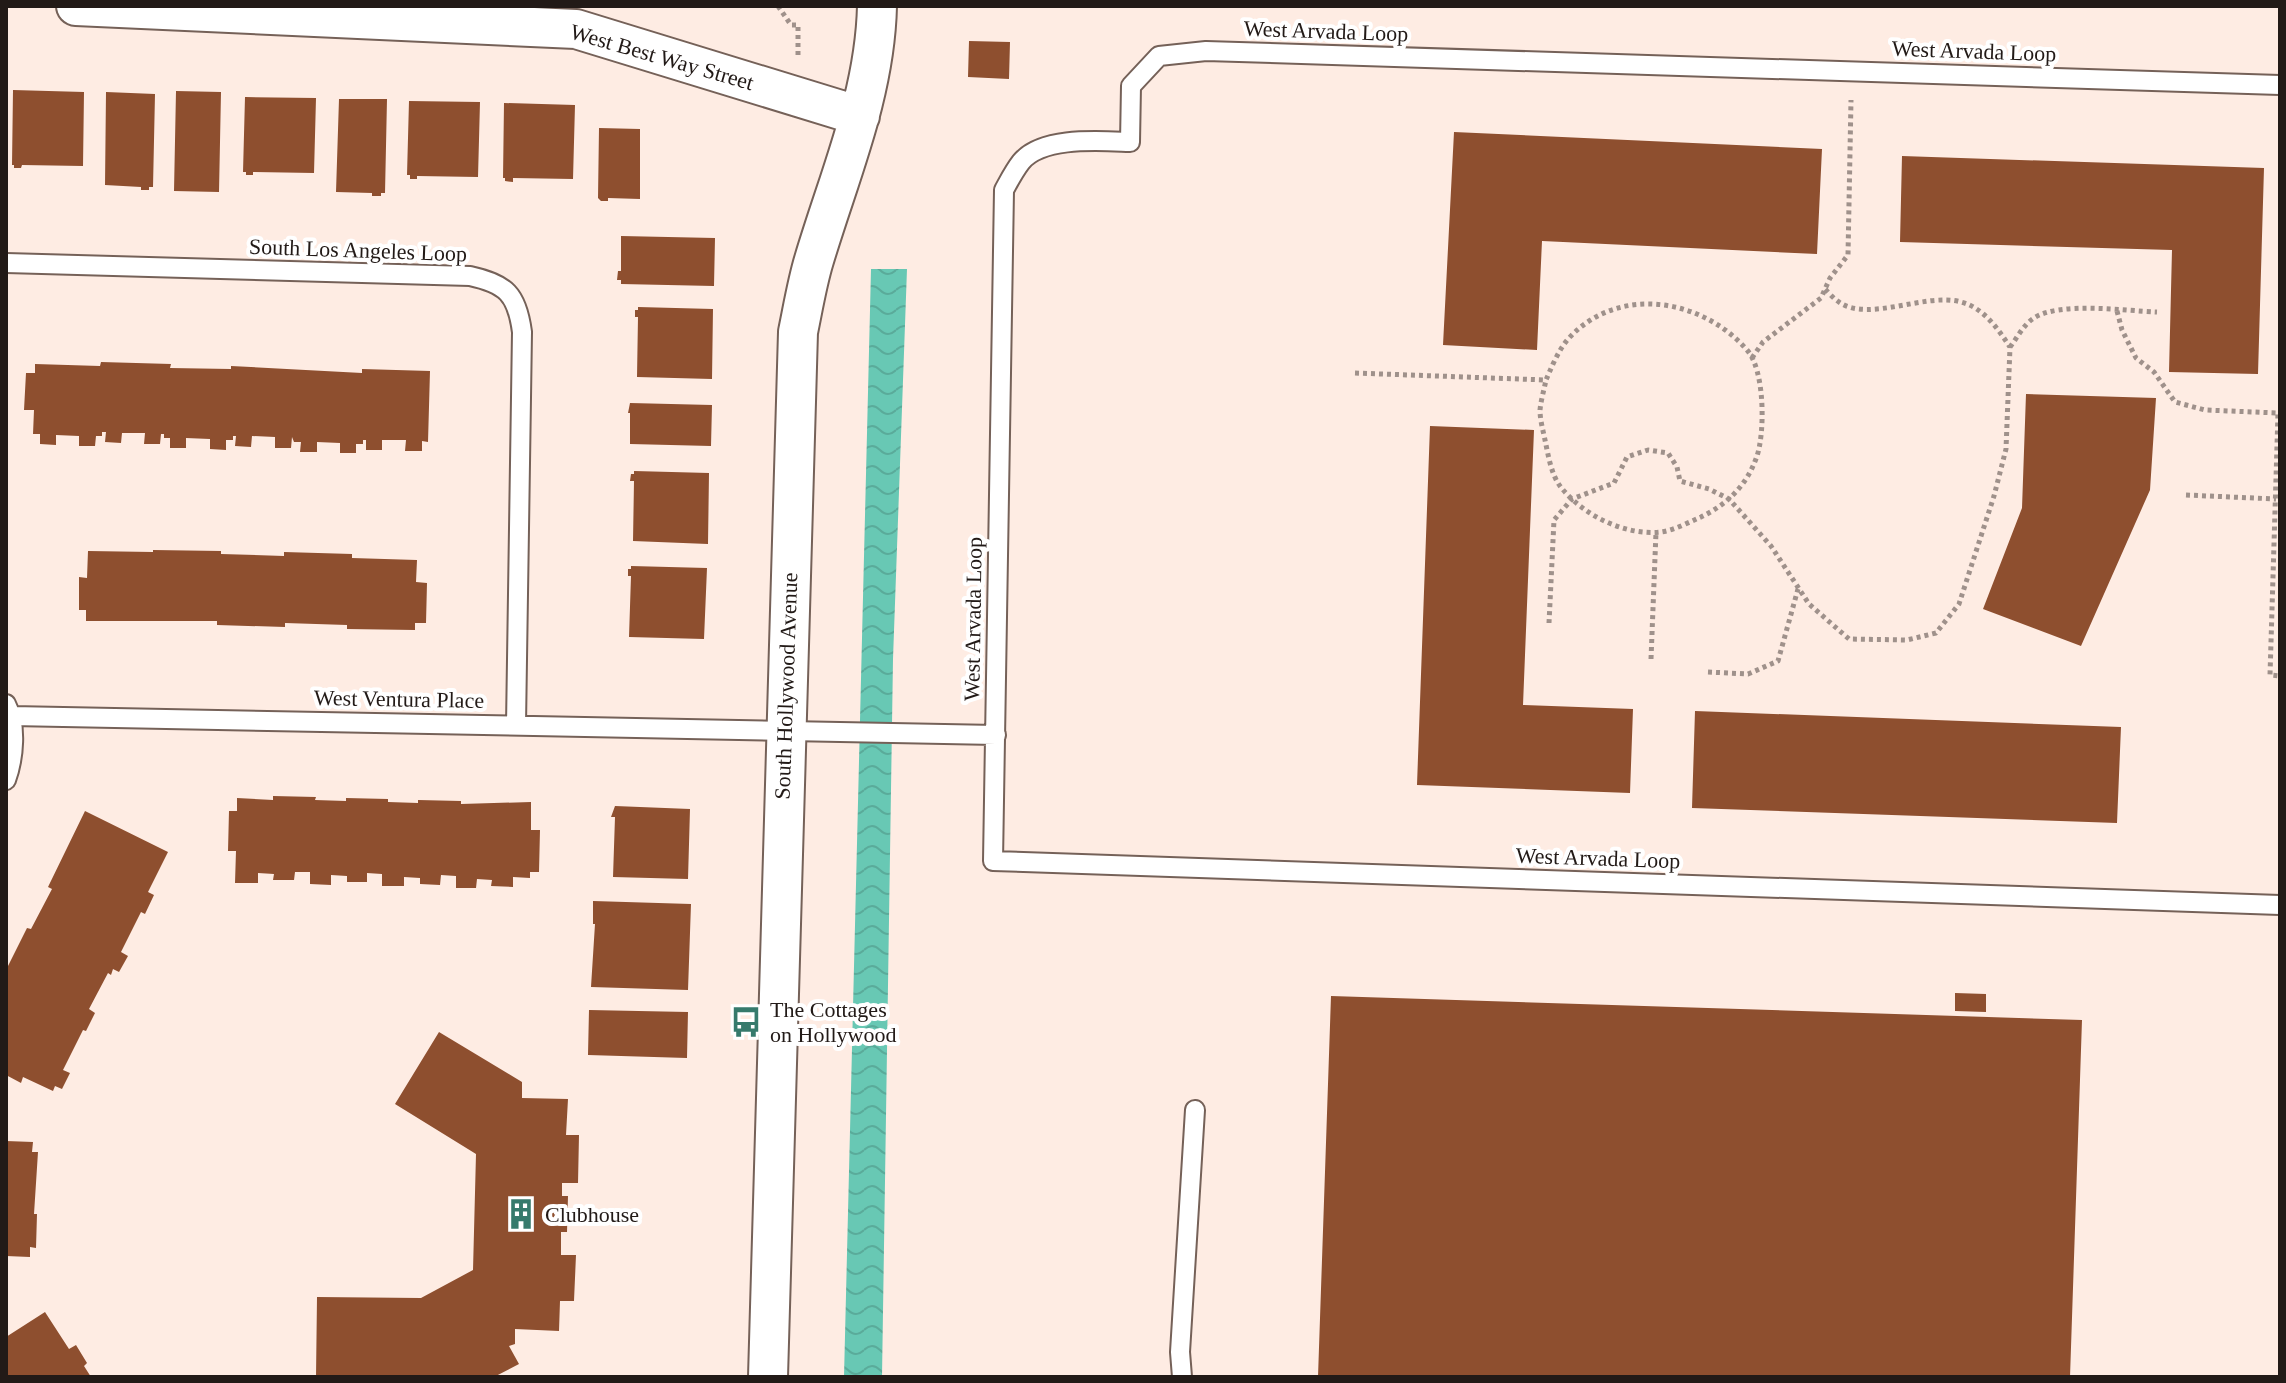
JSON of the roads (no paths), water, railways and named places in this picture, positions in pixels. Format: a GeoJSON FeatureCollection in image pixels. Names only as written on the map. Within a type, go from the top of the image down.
{"type":"FeatureCollection","features":[{"type":"Feature","properties":{"kind":"street","name":"West Best Way Street"},"geometry":{"type":"LineString","coordinates":[[76,6],[576,29],[860,116]]}},
{"type":"Feature","properties":{"kind":"street","name":"South Hollywood Avenue"},"geometry":{"type":"LineString","coordinates":[[768,1377],[798,332],[812,263],[860,116],[872,64],[877,6]]}},
{"type":"Feature","properties":{"kind":"lane","name":"West Arvada Loop"},"geometry":{"type":"LineString","coordinates":[[2280,85],[1222,51],[1159,56],[1131,86],[1130,142],[1082,140],[1047,147],[1022,160],[1004,190],[993,861],[2280,905]]}},
{"type":"Feature","properties":{"kind":"lane","name":"South Los Angeles Loop"},"geometry":{"type":"LineString","coordinates":[[6,263],[470,276],[494,282],[511,294],[520,313],[522,332],[516,725]]}},
{"type":"Feature","properties":{"kind":"lane","name":"West Ventura Place"},"geometry":{"type":"LineString","coordinates":[[9,710],[785,730]]}},
{"type":"Feature","properties":{"kind":"lane"},"geometry":{"type":"LineString","coordinates":[[6,780],[12,749],[9,710]]}},
{"type":"Feature","properties":{"kind":"lane","name":"West Arvada Loop"},"geometry":{"type":"LineString","coordinates":[[785,730],[996,735]]}},
{"type":"Feature","properties":{"kind":"lane"},"geometry":{"type":"LineString","coordinates":[[1182,1377],[1180,1352],[1195,1110]]}},
{"type":"Feature","properties":{"kind":"water"},"geometry":{"type":"Polygon","coordinates":[[[871,269],[907,269],[893,659],[882,1377],[844,1377],[871,269]]]}},
{"type":"Feature","properties":{"kind":"place","name":"The Cottages on Hollywood"},"geometry":{"type":"Point","coordinates":[746,1022]}},
{"type":"Feature","properties":{"kind":"place","name":"Clubhouse"},"geometry":{"type":"Point","coordinates":[521,1214]}}]}
